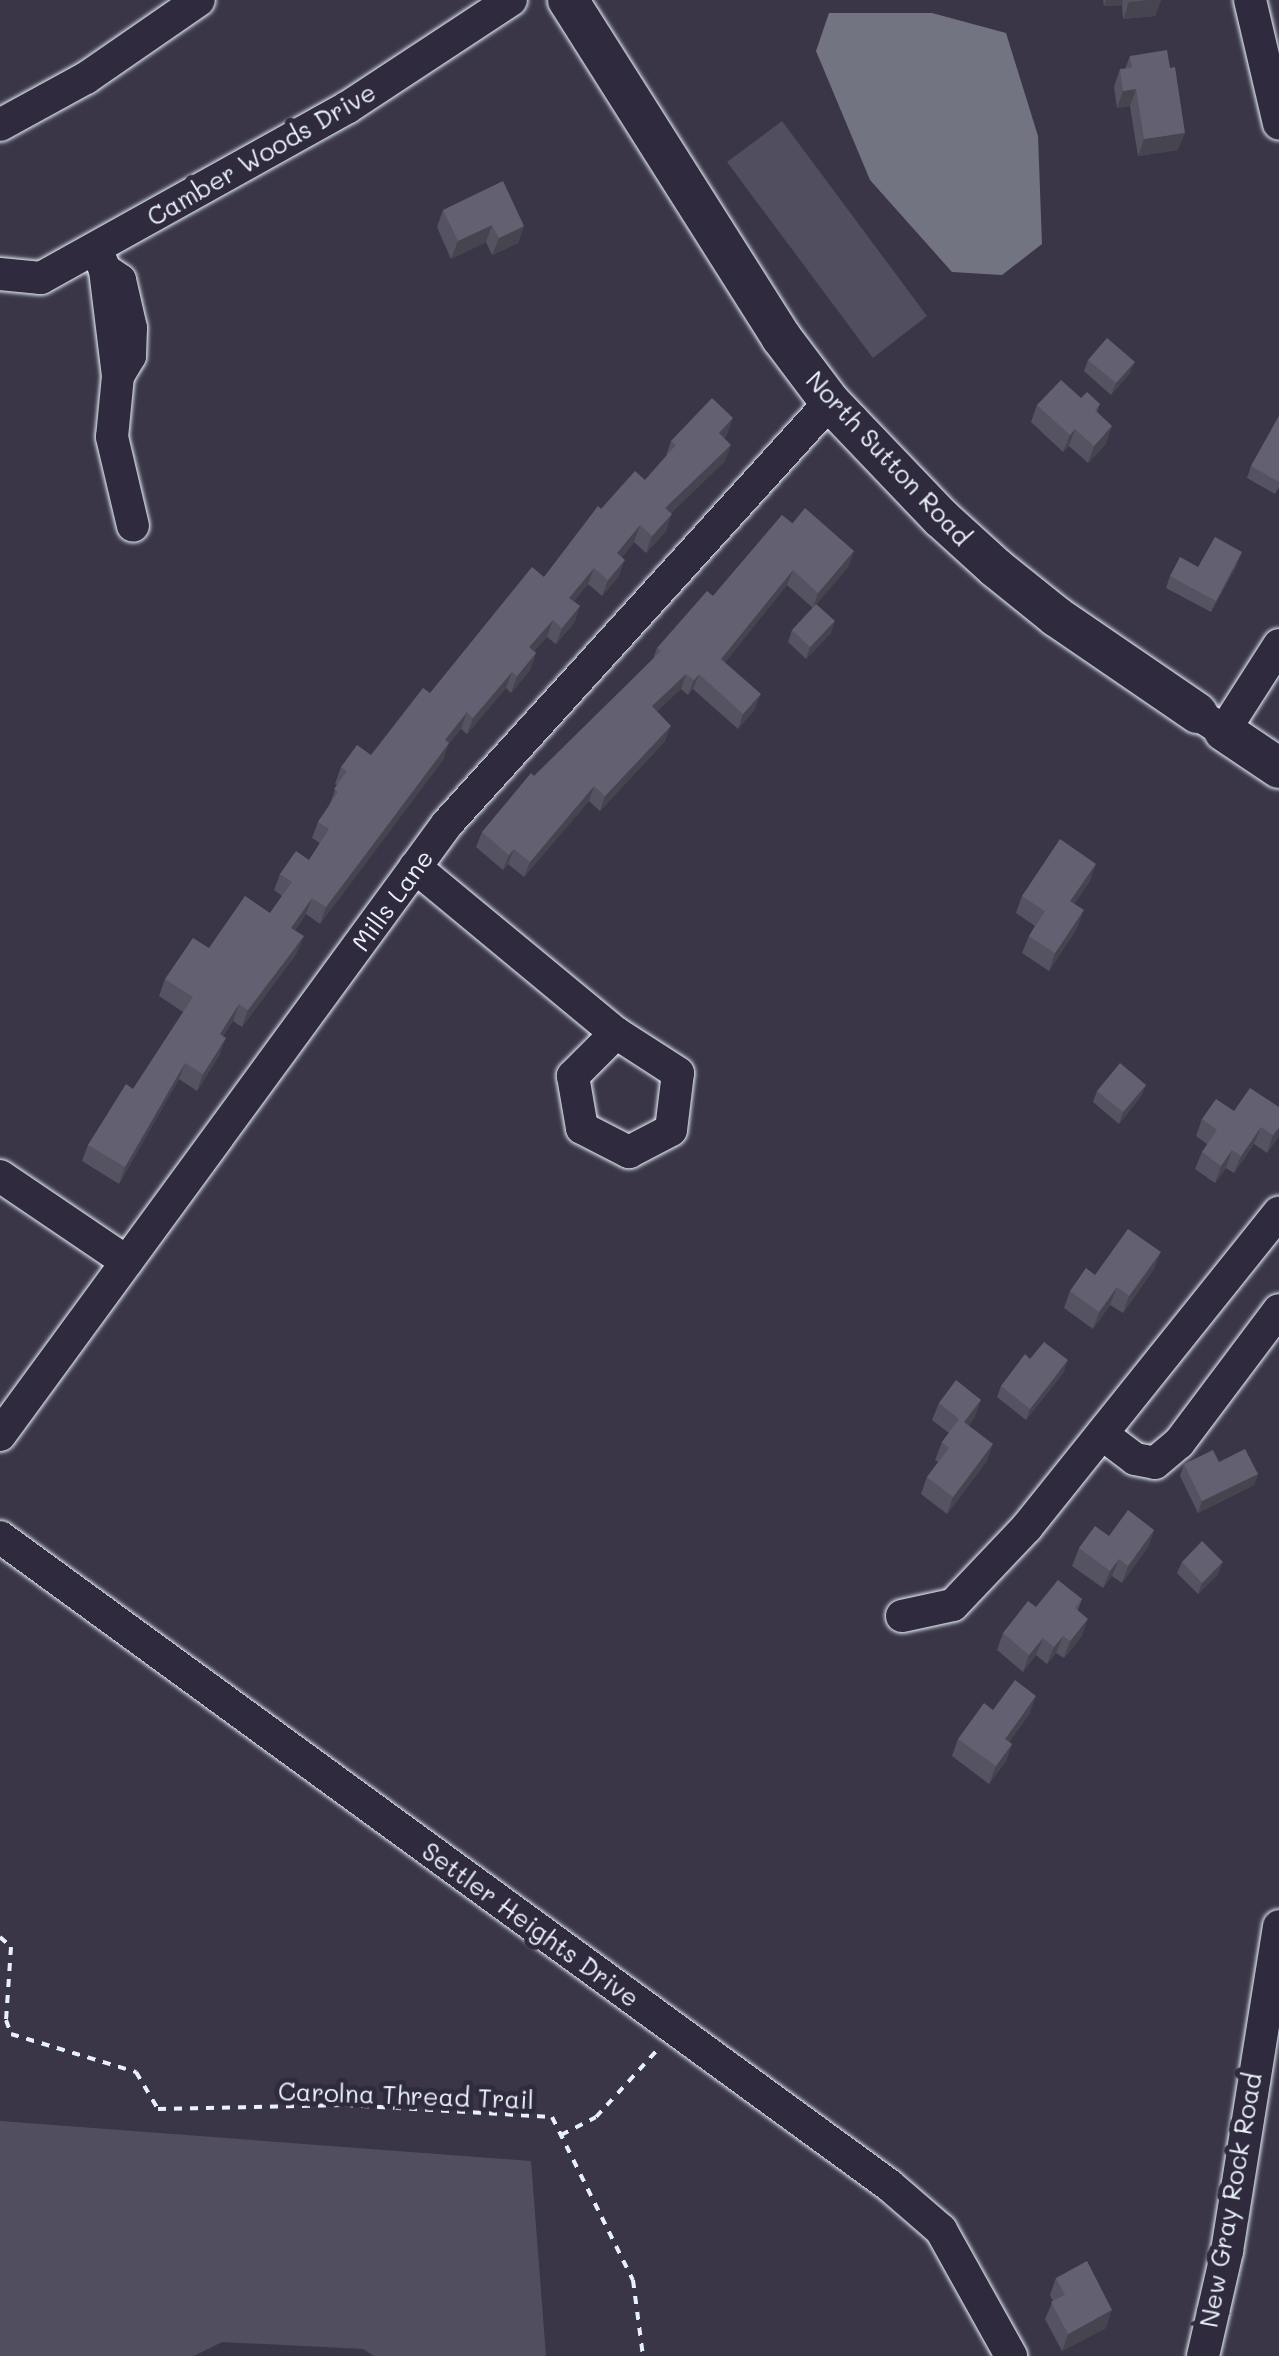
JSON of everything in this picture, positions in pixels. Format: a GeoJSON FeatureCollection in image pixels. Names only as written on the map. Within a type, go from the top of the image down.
{"type":"FeatureCollection","features":[{"type":"Feature","properties":{"kind":"main road","name":"North Sutton Road"},"geometry":{"type":"LineString","coordinates":[[568,0],[772,324],[830,402],[941,518],[996,568],[1057,617],[1279,768]]}},
{"type":"Feature","properties":{"kind":"street"},"geometry":{"type":"LineString","coordinates":[[0,125],[86,78],[199,0]]}},
{"type":"Feature","properties":{"kind":"street","name":"Camber Woods Drive"},"geometry":{"type":"LineString","coordinates":[[0,274],[41,278],[100,259],[348,107],[511,0]]}},
{"type":"Feature","properties":{"kind":"street"},"geometry":{"type":"LineString","coordinates":[[1250,0],[1279,124]]}},
{"type":"Feature","properties":{"kind":"street"},"geometry":{"type":"LineString","coordinates":[[100,259],[123,328],[112,437],[133,526]]}},
{"type":"Feature","properties":{"kind":"street","name":"Mills Lane"},"geometry":{"type":"LineString","coordinates":[[0,1436],[415,867],[532,728],[830,402]]}},
{"type":"Feature","properties":{"kind":"street"},"geometry":{"type":"LineString","coordinates":[[1211,722],[1279,645]]}},
{"type":"Feature","properties":{"kind":"street"},"geometry":{"type":"LineString","coordinates":[[415,867],[616,1034]]}},
{"type":"Feature","properties":{"kind":"street"},"geometry":{"type":"LineString","coordinates":[[0,1176],[127,1262]]}},
{"type":"Feature","properties":{"kind":"street"},"geometry":{"type":"LineString","coordinates":[[902,1616],[953,1605],[1027,1527],[1279,1213]]}},
{"type":"Feature","properties":{"kind":"street"},"geometry":{"type":"LineString","coordinates":[[1102,1434],[1135,1459],[1155,1462],[1179,1443],[1279,1310]]}},
{"type":"Feature","properties":{"kind":"street","name":"Settler Heights Drive"},"geometry":{"type":"LineString","coordinates":[[0,1537],[890,2186],[941,2230],[1011,2356]]}},
{"type":"Feature","properties":{"kind":"street","name":"New Gray Rock Road"},"geometry":{"type":"LineString","coordinates":[[1203,2356],[1227,2251],[1279,1926]]}},
{"type":"Feature","properties":{"kind":"path","name":"Carolna Thread Trail"},"geometry":{"type":"LineString","coordinates":[[0,1937],[10,1947],[6,2020],[11,2034],[136,2072],[158,2108],[345,2106],[552,2117],[633,2280],[643,2356]]}},
{"type":"Feature","properties":{"kind":"path"},"geometry":{"type":"LineString","coordinates":[[561,2135],[586,2124],[606,2107],[674,2028]]}},
{"type":"Feature","properties":{"kind":"shaded area"},"geometry":{"type":"Polygon","coordinates":[[[782,121],[927,316],[873,358],[727,162],[782,121]]]}},
{"type":"Feature","properties":{"kind":"shaded area"},"geometry":{"type":"Polygon","coordinates":[[[0,2121],[531,2161],[546,2356],[374,2356],[363,2349],[222,2342],[194,2356],[0,2356],[0,2121]]]}},
{"type":"Feature","properties":{"kind":"water"},"geometry":{"type":"Polygon","coordinates":[[[829,13],[932,13],[1006,33],[1038,136],[1042,244],[1002,275],[952,272],[870,180],[816,51],[829,13]]]}},
{"type":"Feature","properties":{"kind":"building"},"geometry":{"type":"Polygon","coordinates":[[[1167,50],[1170,68],[1175,67],[1185,133],[1144,139],[1136,89],[1123,91],[1120,69],[1132,68],[1130,56],[1167,50]]]}},
{"type":"Feature","properties":{"kind":"building"},"geometry":{"type":"Polygon","coordinates":[[[503,181],[524,226],[499,238],[492,225],[458,241],[443,210],[503,181]]]}},
{"type":"Feature","properties":{"kind":"building"},"geometry":{"type":"Polygon","coordinates":[[[1107,338],[1135,362],[1116,383],[1088,360],[1107,338]]]}},
{"type":"Feature","properties":{"kind":"building"},"geometry":{"type":"Polygon","coordinates":[[[1061,380],[1081,398],[1087,392],[1100,404],[1095,410],[1112,426],[1094,446],[1075,429],[1070,435],[1037,405],[1061,380]]]}},
{"type":"Feature","properties":{"kind":"building"},"geometry":{"type":"Polygon","coordinates":[[[712,398],[733,418],[719,433],[731,445],[665,508],[672,514],[652,536],[640,525],[617,553],[625,560],[608,580],[594,568],[569,598],[580,606],[562,628],[553,620],[529,647],[536,653],[517,676],[512,672],[473,718],[467,712],[445,740],[449,743],[326,907],[312,898],[291,928],[304,936],[248,1010],[239,1004],[220,1034],[226,1038],[203,1074],[185,1063],[125,1167],[88,1145],[126,1084],[133,1089],[193,997],[165,979],[193,938],[209,948],[245,896],[270,913],[292,882],[280,874],[296,851],[309,860],[329,829],[318,822],[347,771],[341,767],[357,745],[371,755],[423,688],[430,693],[532,567],[544,577],[598,506],[601,509],[635,471],[645,480],[676,445],[671,441],[712,398]]]}},
{"type":"Feature","properties":{"kind":"building"},"geometry":{"type":"Polygon","coordinates":[[[1279,416],[1279,482],[1251,466],[1279,416]]]}},
{"type":"Feature","properties":{"kind":"building"},"geometry":{"type":"Polygon","coordinates":[[[805,508],[854,551],[818,593],[793,570],[721,659],[761,694],[743,714],[699,674],[694,680],[686,674],[652,706],[671,726],[605,796],[594,786],[530,862],[514,849],[509,855],[482,832],[531,773],[534,776],[661,651],[657,648],[707,591],[713,596],[782,515],[792,524],[805,508]]]}},
{"type":"Feature","properties":{"kind":"building"},"geometry":{"type":"Polygon","coordinates":[[[1215,537],[1242,552],[1216,601],[1170,576],[1180,557],[1198,567],[1215,537]]]}},
{"type":"Feature","properties":{"kind":"building"},"geometry":{"type":"Polygon","coordinates":[[[816,604],[835,621],[810,647],[792,630],[816,604]]]}},
{"type":"Feature","properties":{"kind":"building"},"geometry":{"type":"Polygon","coordinates":[[[1060,839],[1096,864],[1070,901],[1084,910],[1055,953],[1029,936],[1045,911],[1022,896],[1060,839]]]}},
{"type":"Feature","properties":{"kind":"building"},"geometry":{"type":"Polygon","coordinates":[[[1120,1063],[1146,1085],[1123,1112],[1097,1091],[1120,1063]]]}},
{"type":"Feature","properties":{"kind":"building"},"geometry":{"type":"Polygon","coordinates":[[[1250,1088],[1279,1107],[1279,1128],[1273,1135],[1261,1127],[1241,1156],[1232,1150],[1221,1166],[1202,1152],[1217,1130],[1202,1119],[1216,1099],[1234,1111],[1250,1088]]]}},
{"type":"Feature","properties":{"kind":"building"},"geometry":{"type":"Polygon","coordinates":[[[1128,1229],[1161,1252],[1129,1296],[1117,1287],[1099,1312],[1070,1291],[1086,1268],[1095,1275],[1128,1229]]]}},
{"type":"Feature","properties":{"kind":"building"},"geometry":{"type":"Polygon","coordinates":[[[1044,1342],[1068,1360],[1030,1409],[1001,1386],[1025,1354],[1030,1359],[1044,1342]]]}},
{"type":"Feature","properties":{"kind":"building"},"geometry":{"type":"Polygon","coordinates":[[[956,1380],[981,1400],[964,1422],[993,1444],[953,1497],[927,1477],[949,1448],[942,1442],[959,1419],[939,1403],[956,1380]]]}},
{"type":"Feature","properties":{"kind":"building"},"geometry":{"type":"Polygon","coordinates":[[[1245,1449],[1258,1474],[1202,1501],[1184,1464],[1213,1450],[1219,1462],[1245,1449]]]}},
{"type":"Feature","properties":{"kind":"building"},"geometry":{"type":"Polygon","coordinates":[[[1128,1510],[1154,1530],[1128,1566],[1119,1559],[1110,1571],[1079,1548],[1095,1526],[1109,1536],[1128,1510]]]}},
{"type":"Feature","properties":{"kind":"building"},"geometry":{"type":"Polygon","coordinates":[[[1202,1541],[1223,1562],[1202,1583],[1182,1562],[1202,1541]]]}},
{"type":"Feature","properties":{"kind":"building"},"geometry":{"type":"Polygon","coordinates":[[[1058,1580],[1082,1599],[1075,1608],[1088,1619],[1070,1641],[1063,1636],[1054,1647],[1043,1638],[1029,1655],[1003,1633],[1028,1601],[1036,1607],[1058,1580]]]}},
{"type":"Feature","properties":{"kind":"building"},"geometry":{"type":"Polygon","coordinates":[[[1015,1680],[1036,1696],[1005,1739],[1012,1744],[996,1766],[958,1739],[984,1703],[993,1710],[1015,1680]]]}},
{"type":"Feature","properties":{"kind":"building"},"geometry":{"type":"Polygon","coordinates":[[[1087,2261],[1112,2310],[1068,2334],[1051,2302],[1065,2295],[1056,2278],[1087,2261]]]}}]}
